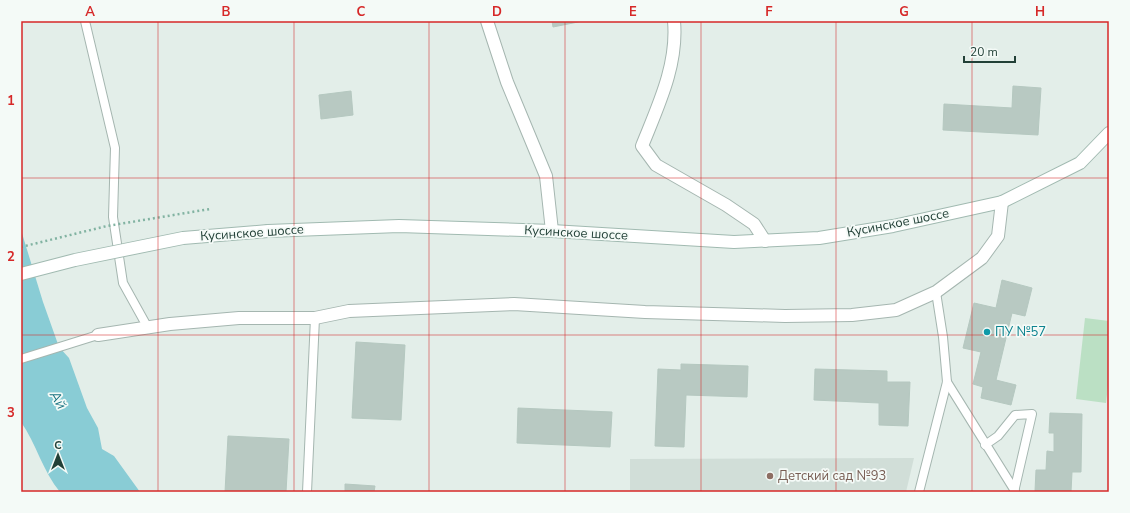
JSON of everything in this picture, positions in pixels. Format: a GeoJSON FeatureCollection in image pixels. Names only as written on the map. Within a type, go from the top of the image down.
{"type":"FeatureCollection","features":[{"type":"Feature","properties":{"kind":"street"},"geometry":{"type":"LineString","coordinates":[[487,21],[507,82],[546,176],[552,230]]}},
{"type":"Feature","properties":{"kind":"street"},"geometry":{"type":"LineString","coordinates":[[674,21],[675,33],[666,88],[642,146],[656,165],[726,205],[754,224],[765,241]]}},
{"type":"Feature","properties":{"kind":"street","name":"Кусинское шоссе"},"geometry":{"type":"LineString","coordinates":[[21,274],[75,260],[183,238],[268,230],[399,226],[552,230],[734,242],[819,238],[879,228],[1002,202],[1080,163],[1106,139]]}},
{"type":"Feature","properties":{"kind":"street"},"geometry":{"type":"LineString","coordinates":[[98,335],[239,318],[315,318],[350,311],[514,304],[645,312],[785,316],[852,315],[896,310],[936,292],[982,258],[998,236],[1002,202]]}},
{"type":"Feature","properties":{"kind":"lane"},"geometry":{"type":"LineString","coordinates":[[85,21],[115,148],[113,217],[123,283],[148,328]]}},
{"type":"Feature","properties":{"kind":"lane"},"geometry":{"type":"LineString","coordinates":[[919,492],[947,382],[943,336],[936,292]]}},
{"type":"Feature","properties":{"kind":"lane"},"geometry":{"type":"LineString","coordinates":[[307,492],[315,318]]}},
{"type":"Feature","properties":{"kind":"lane"},"geometry":{"type":"LineString","coordinates":[[21,359],[98,335]]}},
{"type":"Feature","properties":{"kind":"lane"},"geometry":{"type":"LineString","coordinates":[[947,382],[1014,491]]}},
{"type":"Feature","properties":{"kind":"lane"},"geometry":{"type":"LineString","coordinates":[[985,445],[998,436],[1015,416],[1032,414],[1014,491]]}},
{"type":"Feature","properties":{"kind":"path"},"geometry":{"type":"LineString","coordinates":[[21,247],[107,226],[210,209]]}},
{"type":"Feature","properties":{"kind":"shaded area","name":"Детский сад №93"},"geometry":{"type":"Polygon","coordinates":[[[914,458],[906,492],[630,492],[630,459],[914,458]]]}},
{"type":"Feature","properties":{"kind":"green space"},"geometry":{"type":"Polygon","coordinates":[[[1085,318],[1109,321],[1109,377],[1106,403],[1076,399],[1085,318]]]}},
{"type":"Feature","properties":{"kind":"water","name":"Ай"},"geometry":{"type":"Polygon","coordinates":[[[21,230],[43,302],[59,347],[69,358],[87,408],[98,428],[102,449],[114,456],[140,492],[60,492],[49,476],[21,422],[21,230]]]}},
{"type":"Feature","properties":{"kind":"building"},"geometry":{"type":"Polygon","coordinates":[[[552,21],[583,21],[553,27],[552,21]]]}},
{"type":"Feature","properties":{"kind":"building"},"geometry":{"type":"Polygon","coordinates":[[[1013,86],[1041,88],[1038,135],[943,130],[944,104],[1012,108],[1013,86]]]}},
{"type":"Feature","properties":{"kind":"building"},"geometry":{"type":"Polygon","coordinates":[[[351,91],[353,115],[321,119],[319,95],[351,91]]]}},
{"type":"Feature","properties":{"kind":"building","name":"ПУ №57"},"geometry":{"type":"Polygon","coordinates":[[[1002,280],[1032,288],[1025,316],[1012,313],[996,380],[1016,385],[1011,405],[981,398],[983,387],[973,384],[981,352],[963,348],[974,303],[996,308],[1002,280]]]}},
{"type":"Feature","properties":{"kind":"building"},"geometry":{"type":"Polygon","coordinates":[[[356,342],[405,345],[401,420],[352,418],[356,342]]]}},
{"type":"Feature","properties":{"kind":"building"},"geometry":{"type":"Polygon","coordinates":[[[681,364],[748,366],[747,397],[686,395],[684,447],[655,446],[658,369],[681,370],[681,364]]]}},
{"type":"Feature","properties":{"kind":"building"},"geometry":{"type":"Polygon","coordinates":[[[815,369],[887,371],[887,382],[910,382],[908,426],[879,425],[879,403],[814,400],[815,369]]]}},
{"type":"Feature","properties":{"kind":"building"},"geometry":{"type":"Polygon","coordinates":[[[518,408],[612,412],[610,447],[517,443],[518,408]]]}},
{"type":"Feature","properties":{"kind":"building"},"geometry":{"type":"Polygon","coordinates":[[[1050,413],[1082,414],[1081,472],[1072,472],[1071,492],[1035,491],[1036,470],[1046,470],[1047,451],[1054,452],[1054,433],[1049,433],[1050,413]]]}},
{"type":"Feature","properties":{"kind":"building"},"geometry":{"type":"Polygon","coordinates":[[[228,436],[289,439],[286,492],[225,492],[228,436]]]}},
{"type":"Feature","properties":{"kind":"building"},"geometry":{"type":"Polygon","coordinates":[[[345,484],[375,486],[374,492],[345,492],[345,484]]]}},
{"type":"Feature","properties":{"kind":"place","name":"ПУ №57"},"geometry":{"type":"Point","coordinates":[987,332]}},
{"type":"Feature","properties":{"kind":"place","name":"Детский сад №93"},"geometry":{"type":"Point","coordinates":[770,476]}}]}
